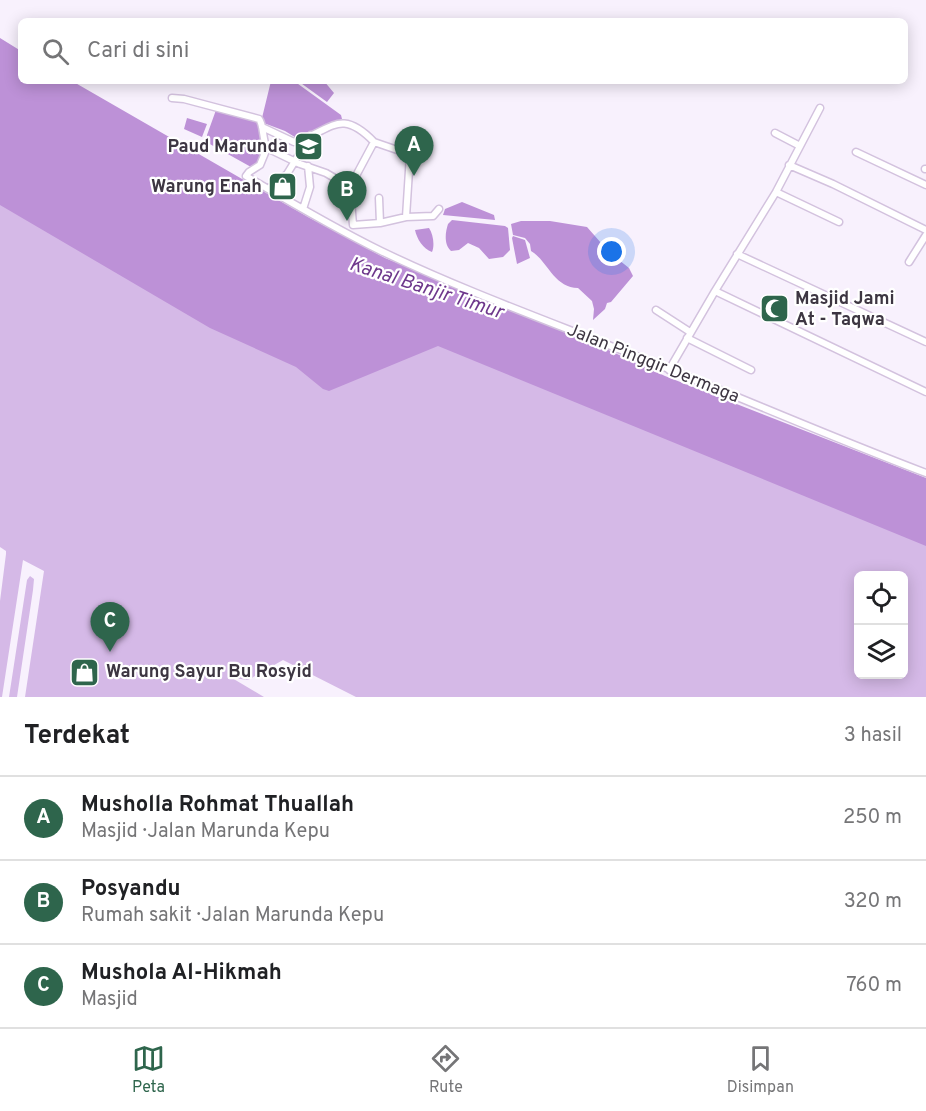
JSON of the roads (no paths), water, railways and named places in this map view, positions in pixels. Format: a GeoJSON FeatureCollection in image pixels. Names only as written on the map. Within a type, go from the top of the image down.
{"type":"FeatureCollection","features":[{"type":"Feature","properties":{"kind":"street"},"geometry":{"type":"LineString","coordinates":[[172,98],[184,99],[259,120],[267,148],[326,173],[350,188]]}},
{"type":"Feature","properties":{"kind":"street"},"geometry":{"type":"LineString","coordinates":[[669,370],[714,291],[776,192],[820,108]]}},
{"type":"Feature","properties":{"kind":"street"},"geometry":{"type":"LineString","coordinates":[[262,127],[294,142],[331,125],[346,122],[360,129],[374,142],[410,156],[406,217]]}},
{"type":"Feature","properties":{"kind":"street"},"geometry":{"type":"LineString","coordinates":[[775,134],[800,146]]}},
{"type":"Feature","properties":{"kind":"street"},"geometry":{"type":"LineString","coordinates":[[268,189],[285,176],[312,135]]}},
{"type":"Feature","properties":{"kind":"street"},"geometry":{"type":"LineString","coordinates":[[374,142],[350,188],[351,222],[354,225],[360,225],[406,217],[433,216],[439,209]]}},
{"type":"Feature","properties":{"kind":"street","name":"Jalan Pinggir Dermaga"},"geometry":{"type":"LineString","coordinates":[[267,148],[260,165],[246,176],[382,251],[528,314],[851,445],[926,473]]}},
{"type":"Feature","properties":{"kind":"street"},"geometry":{"type":"LineString","coordinates":[[856,152],[926,185]]}},
{"type":"Feature","properties":{"kind":"street"},"geometry":{"type":"LineString","coordinates":[[789,165],[833,184],[926,232],[909,262]]}},
{"type":"Feature","properties":{"kind":"street"},"geometry":{"type":"LineString","coordinates":[[303,209],[310,187],[308,166]]}},
{"type":"Feature","properties":{"kind":"street"},"geometry":{"type":"LineString","coordinates":[[776,192],[839,222]]}},
{"type":"Feature","properties":{"kind":"street"},"geometry":{"type":"LineString","coordinates":[[379,198],[380,223]]}},
{"type":"Feature","properties":{"kind":"street"},"geometry":{"type":"LineString","coordinates":[[356,238],[360,225]]}},
{"type":"Feature","properties":{"kind":"street"},"geometry":{"type":"LineString","coordinates":[[737,254],[926,342]]}},
{"type":"Feature","properties":{"kind":"street"},"geometry":{"type":"LineString","coordinates":[[714,291],[926,392]]}},
{"type":"Feature","properties":{"kind":"street"},"geometry":{"type":"LineString","coordinates":[[656,310],[689,335],[751,370]]}},
{"type":"Feature","properties":{"kind":"water","name":"Kanal Banjir Timur"},"geometry":{"type":"Polygon","coordinates":[[[0,38],[18,49],[18,84],[77,84],[308,217],[385,258],[591,342],[665,376],[926,478],[926,546],[438,346],[329,391],[323,389],[296,367],[210,328],[0,205],[0,38]]]}},
{"type":"Feature","properties":{"kind":"water"},"geometry":{"type":"Polygon","coordinates":[[[270,84],[298,84],[341,115],[342,119],[298,139],[285,131],[261,122],[270,84]]]}},
{"type":"Feature","properties":{"kind":"water"},"geometry":{"type":"Polygon","coordinates":[[[302,84],[326,84],[334,93],[327,102],[302,84]]]}},
{"type":"Feature","properties":{"kind":"water"},"geometry":{"type":"Polygon","coordinates":[[[216,110],[259,120],[265,148],[259,164],[251,167],[208,143],[207,135],[216,110]]]}},
{"type":"Feature","properties":{"kind":"water"},"geometry":{"type":"Polygon","coordinates":[[[187,118],[207,124],[202,137],[184,129],[187,118]]]}},
{"type":"Feature","properties":{"kind":"water"},"geometry":{"type":"Polygon","coordinates":[[[462,202],[494,215],[495,220],[443,215],[445,209],[462,202]]]}},
{"type":"Feature","properties":{"kind":"water"},"geometry":{"type":"Polygon","coordinates":[[[452,220],[505,226],[508,228],[510,250],[503,257],[489,259],[479,248],[468,243],[459,250],[451,251],[447,246],[446,235],[448,224],[452,220]]]}},
{"type":"Feature","properties":{"kind":"water"},"geometry":{"type":"Polygon","coordinates":[[[521,221],[550,221],[587,227],[609,252],[629,268],[633,276],[593,320],[592,301],[578,288],[570,287],[557,279],[531,251],[530,244],[525,238],[513,235],[511,224],[521,221]]]}},
{"type":"Feature","properties":{"kind":"water"},"geometry":{"type":"Polygon","coordinates":[[[429,228],[433,240],[432,252],[421,243],[415,230],[429,228]]]}},
{"type":"Feature","properties":{"kind":"water"},"geometry":{"type":"Polygon","coordinates":[[[513,236],[525,240],[530,258],[517,264],[512,238],[513,236]]]}},
{"type":"Feature","properties":{"kind":"place","name":"Paud Marunda"},"geometry":{"type":"Point","coordinates":[309,147]}},
{"type":"Feature","properties":{"kind":"place","name":"Musholla Rohmat Thuallah"},"geometry":{"type":"Point","coordinates":[414,176]}},
{"type":"Feature","properties":{"kind":"place","name":"Warung Enah"},"geometry":{"type":"Point","coordinates":[283,187]}},
{"type":"Feature","properties":{"kind":"place","name":"Posyandu"},"geometry":{"type":"Point","coordinates":[347,221]}},
{"type":"Feature","properties":{"kind":"place","name":"Masjid Jami At - Taqwa"},"geometry":{"type":"Point","coordinates":[774,309]}},
{"type":"Feature","properties":{"kind":"place","name":"Mushola Al-Hikmah"},"geometry":{"type":"Point","coordinates":[110,652]}},
{"type":"Feature","properties":{"kind":"place","name":"Warung Sayur Bu Rosyid"},"geometry":{"type":"Point","coordinates":[85,672]}}]}
